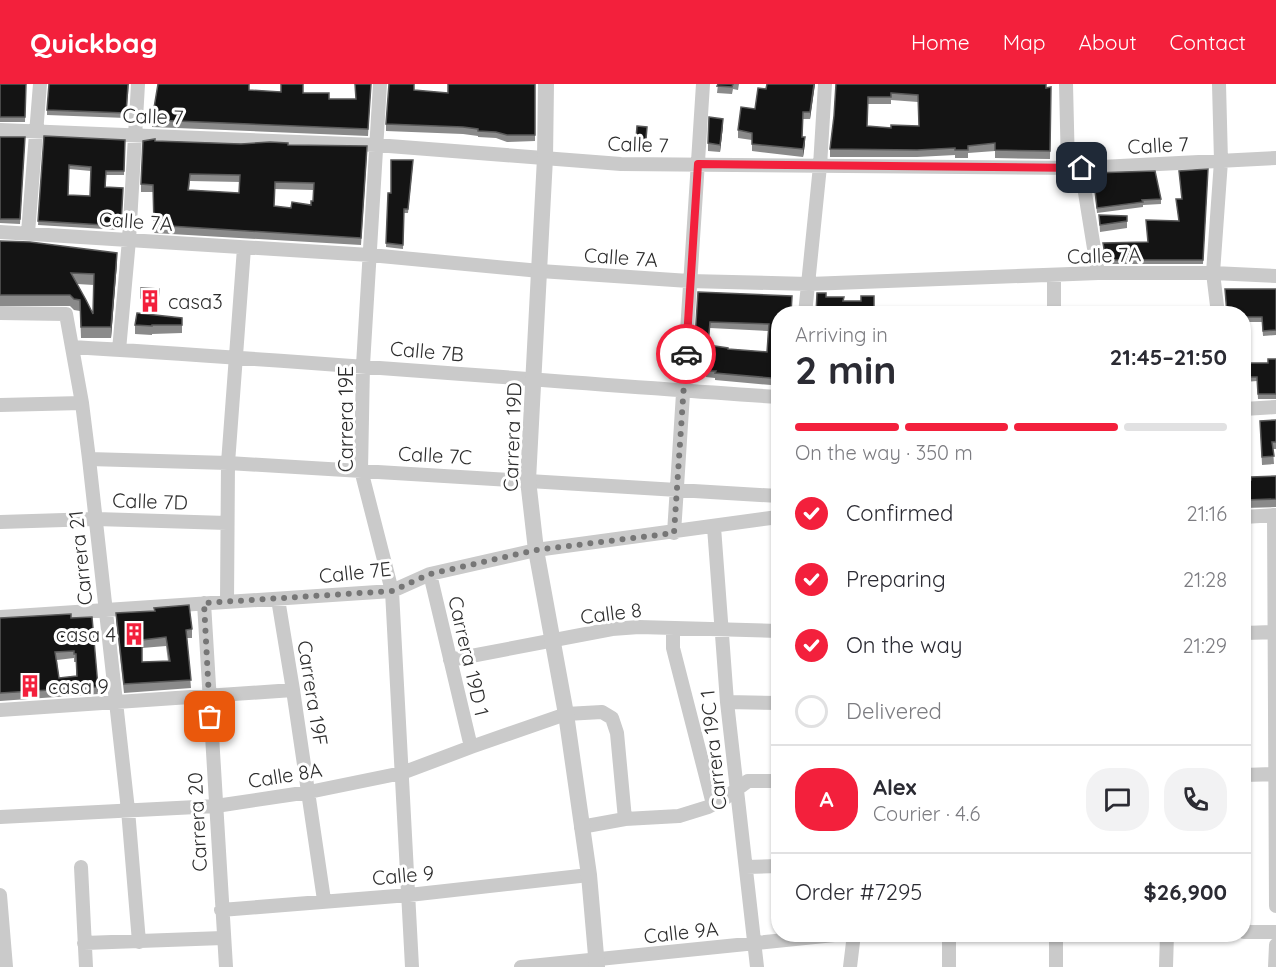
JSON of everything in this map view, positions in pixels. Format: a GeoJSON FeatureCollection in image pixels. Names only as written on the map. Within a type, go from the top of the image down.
{"type":"FeatureCollection","features":[{"type":"Feature","properties":{"kind":"street"},"geometry":{"type":"LineString","coordinates":[[28,233],[40,84]]}},
{"type":"Feature","properties":{"kind":"street"},"geometry":{"type":"LineString","coordinates":[[119,350],[129,240],[138,84]]}},
{"type":"Feature","properties":{"kind":"street","name":"Carrera 19E"},"geometry":{"type":"LineString","coordinates":[[380,84],[363,365],[362,470],[392,591],[412,967]]}},
{"type":"Feature","properties":{"kind":"street","name":"Carrera 19D"},"geometry":{"type":"LineString","coordinates":[[546,84],[540,271],[528,480],[536,550],[566,714],[589,875],[597,963]]}},
{"type":"Feature","properties":{"kind":"street"},"geometry":{"type":"LineString","coordinates":[[674,533],[703,84]]}},
{"type":"Feature","properties":{"kind":"street"},"geometry":{"type":"LineString","coordinates":[[806,306],[820,166],[825,84]]}},
{"type":"Feature","properties":{"kind":"street"},"geometry":{"type":"LineString","coordinates":[[1066,84],[1075,168],[1098,273]]}},
{"type":"Feature","properties":{"kind":"street"},"geometry":{"type":"LineString","coordinates":[[1217,306],[1213,273],[1221,160],[1219,84]]}},
{"type":"Feature","properties":{"kind":"street","name":"Calle 7"},"geometry":{"type":"LineString","coordinates":[[0,130],[376,145],[621,164],[1075,168],[1276,158]]}},
{"type":"Feature","properties":{"kind":"street","name":"Calle 7A"},"geometry":{"type":"LineString","coordinates":[[0,232],[370,255],[540,271],[689,281],[809,284],[1098,273],[1213,273],[1276,276]]}},
{"type":"Feature","properties":{"kind":"street"},"geometry":{"type":"LineString","coordinates":[[227,602],[228,463],[244,248]]}},
{"type":"Feature","properties":{"kind":"street"},"geometry":{"type":"LineString","coordinates":[[1054,276],[1054,306]]}},
{"type":"Feature","properties":{"kind":"street","name":"Carrera 21"},"geometry":{"type":"LineString","coordinates":[[0,313],[66,314],[82,403],[96,519],[117,700],[139,942]]}},
{"type":"Feature","properties":{"kind":"street","name":"Calle 7B"},"geometry":{"type":"LineString","coordinates":[[73,347],[363,365],[771,397]]}},
{"type":"Feature","properties":{"kind":"street"},"geometry":{"type":"LineString","coordinates":[[0,405],[82,403]]}},
{"type":"Feature","properties":{"kind":"street"},"geometry":{"type":"LineString","coordinates":[[1251,409],[1276,407]]}},
{"type":"Feature","properties":{"kind":"street","name":"Calle 7C"},"geometry":{"type":"LineString","coordinates":[[89,459],[362,470],[771,495]]}},
{"type":"Feature","properties":{"kind":"street"},"geometry":{"type":"LineString","coordinates":[[1251,517],[1275,515],[1276,906]]}},
{"type":"Feature","properties":{"kind":"street","name":"Calle 7D"},"geometry":{"type":"LineString","coordinates":[[0,522],[96,519],[227,523]]}},
{"type":"Feature","properties":{"kind":"street","name":"Calle 7E"},"geometry":{"type":"LineString","coordinates":[[0,617],[392,591],[430,574],[536,550],[771,519]]}},
{"type":"Feature","properties":{"kind":"street","name":"Carrera 19C 1"},"geometry":{"type":"LineString","coordinates":[[714,527],[727,702],[757,967]]}},
{"type":"Feature","properties":{"kind":"street","name":"Carrera 19D 1"},"geometry":{"type":"LineString","coordinates":[[430,574],[471,747]]}},
{"type":"Feature","properties":{"kind":"street","name":"Carrera 19F"},"geometry":{"type":"LineString","coordinates":[[278,599],[294,690],[324,900]]}},
{"type":"Feature","properties":{"kind":"street","name":"Carrera 20"},"geometry":{"type":"LineString","coordinates":[[204,603],[226,967]]}},
{"type":"Feature","properties":{"kind":"street"},"geometry":{"type":"LineString","coordinates":[[673,628],[673,648],[713,804]]}},
{"type":"Feature","properties":{"kind":"street","name":"Calle 8"},"geometry":{"type":"LineString","coordinates":[[450,660],[612,629],[771,631]]}},
{"type":"Feature","properties":{"kind":"street"},"geometry":{"type":"LineString","coordinates":[[1251,633],[1275,633]]}},
{"type":"Feature","properties":{"kind":"street"},"geometry":{"type":"LineString","coordinates":[[0,710],[117,700],[294,690]]}},
{"type":"Feature","properties":{"kind":"street"},"geometry":{"type":"LineString","coordinates":[[727,702],[771,703]]}},
{"type":"Feature","properties":{"kind":"street","name":"Calle 8A"},"geometry":{"type":"LineString","coordinates":[[0,817],[216,806],[309,792],[402,773],[566,714],[602,712],[612,718],[617,733],[625,819]]}},
{"type":"Feature","properties":{"kind":"street"},"geometry":{"type":"LineString","coordinates":[[1251,775],[1275,774]]}},
{"type":"Feature","properties":{"kind":"street"},"geometry":{"type":"LineString","coordinates":[[581,827],[625,819],[679,816],[713,804],[748,781],[771,781]]}},
{"type":"Feature","properties":{"kind":"street"},"geometry":{"type":"LineString","coordinates":[[746,867],[771,866]]}},
{"type":"Feature","properties":{"kind":"street"},"geometry":{"type":"LineString","coordinates":[[81,867],[86,967]]}},
{"type":"Feature","properties":{"kind":"street","name":"Calle 9"},"geometry":{"type":"LineString","coordinates":[[221,910],[409,895],[589,875]]}},
{"type":"Feature","properties":{"kind":"street"},"geometry":{"type":"LineString","coordinates":[[0,896],[6,967]]}},
{"type":"Feature","properties":{"kind":"street"},"geometry":{"type":"LineString","coordinates":[[1251,932],[1276,932]]}},
{"type":"Feature","properties":{"kind":"street"},"geometry":{"type":"LineString","coordinates":[[84,943],[223,938]]}},
{"type":"Feature","properties":{"kind":"street","name":"Calle 9A"},"geometry":{"type":"LineString","coordinates":[[521,967],[597,963],[779,942]]}},
{"type":"Feature","properties":{"kind":"street"},"geometry":{"type":"LineString","coordinates":[[850,967],[853,942]]}},
{"type":"Feature","properties":{"kind":"street"},"geometry":{"type":"LineString","coordinates":[[949,942],[949,967]]}},
{"type":"Feature","properties":{"kind":"street"},"geometry":{"type":"LineString","coordinates":[[1056,942],[1056,967]]}},
{"type":"Feature","properties":{"kind":"street"},"geometry":{"type":"LineString","coordinates":[[1166,967],[1167,942]]}},
{"type":"Feature","properties":{"kind":"street"},"geometry":{"type":"LineString","coordinates":[[1275,967],[1276,945]]}},
{"type":"Feature","properties":{"kind":"building"},"geometry":{"type":"Polygon","coordinates":[[[0,84],[26,84],[25,117],[0,117],[0,84]]]}},
{"type":"Feature","properties":{"kind":"building"},"geometry":{"type":"Polygon","coordinates":[[[49,84],[128,84],[126,113],[47,110],[49,84]]]}},
{"type":"Feature","properties":{"kind":"building"},"geometry":{"type":"Polygon","coordinates":[[[158,84],[249,84],[249,90],[281,92],[281,84],[303,84],[303,93],[329,93],[329,99],[356,99],[355,84],[371,84],[368,129],[152,120],[158,84]]]}},
{"type":"Feature","properties":{"kind":"building"},"geometry":{"type":"Polygon","coordinates":[[[389,84],[414,84],[414,90],[448,93],[448,84],[535,84],[535,135],[507,135],[463,127],[386,124],[389,84]]]}},
{"type":"Feature","properties":{"kind":"building"},"geometry":{"type":"Polygon","coordinates":[[[718,84],[733,84],[732,87],[717,86],[718,84]]]}},
{"type":"Feature","properties":{"kind":"building"},"geometry":{"type":"Polygon","coordinates":[[[767,84],[814,84],[810,112],[803,112],[802,137],[805,137],[803,149],[752,144],[752,133],[738,130],[741,107],[755,109],[758,88],[766,89],[767,84]]]}},
{"type":"Feature","properties":{"kind":"building"},"geometry":{"type":"Polygon","coordinates":[[[836,84],[1046,84],[1046,88],[1051,87],[1050,151],[995,150],[995,143],[968,146],[968,150],[955,150],[955,148],[830,149],[836,84]],[[891,93],[891,97],[868,97],[867,126],[891,128],[891,125],[919,126],[918,95],[891,93]]]}},
{"type":"Feature","properties":{"kind":"building"},"geometry":{"type":"Polygon","coordinates":[[[709,117],[723,119],[720,145],[708,143],[709,117]]]}},
{"type":"Feature","properties":{"kind":"building"},"geometry":{"type":"Polygon","coordinates":[[[637,126],[647,127],[646,139],[636,139],[637,126]]]}},
{"type":"Feature","properties":{"kind":"building"},"geometry":{"type":"Polygon","coordinates":[[[44,136],[125,140],[124,171],[106,171],[105,187],[123,188],[121,226],[38,221],[44,136]],[[69,165],[68,195],[90,196],[91,167],[69,165]]]}},
{"type":"Feature","properties":{"kind":"building"},"geometry":{"type":"Polygon","coordinates":[[[0,137],[25,137],[20,219],[0,219],[0,137]]]}},
{"type":"Feature","properties":{"kind":"building"},"geometry":{"type":"Polygon","coordinates":[[[155,139],[155,141],[241,144],[270,142],[288,143],[288,145],[367,146],[361,238],[154,225],[153,185],[141,184],[143,141],[155,139]],[[190,174],[188,190],[239,193],[240,175],[190,174]],[[275,182],[274,206],[291,208],[292,202],[311,205],[314,183],[275,182]]]}},
{"type":"Feature","properties":{"kind":"building"},"geometry":{"type":"Polygon","coordinates":[[[391,160],[413,160],[408,209],[404,209],[403,245],[386,243],[388,193],[391,193],[391,160]]]}},
{"type":"Feature","properties":{"kind":"building"},"geometry":{"type":"Polygon","coordinates":[[[1208,169],[1203,260],[1106,260],[1103,243],[1148,242],[1146,220],[1179,221],[1176,199],[1182,199],[1179,171],[1208,169]]]}},
{"type":"Feature","properties":{"kind":"building"},"geometry":{"type":"Polygon","coordinates":[[[1155,171],[1161,199],[1097,208],[1093,173],[1155,171]]]}},
{"type":"Feature","properties":{"kind":"building"},"geometry":{"type":"Polygon","coordinates":[[[1099,215],[1127,216],[1127,221],[1100,225],[1099,215]]]}},
{"type":"Feature","properties":{"kind":"building"},"geometry":{"type":"Polygon","coordinates":[[[0,241],[30,242],[117,253],[111,327],[81,327],[80,300],[70,295],[0,295],[0,241]],[[71,273],[93,314],[94,274],[71,273]]]}},
{"type":"Feature","properties":{"kind":"building"},"geometry":{"type":"Polygon","coordinates":[[[141,288],[159,289],[158,300],[141,298],[141,288]]]}},
{"type":"Feature","properties":{"kind":"building"},"geometry":{"type":"Polygon","coordinates":[[[1225,289],[1276,289],[1276,330],[1263,331],[1262,317],[1251,317],[1251,306],[1226,306],[1225,289]]]}},
{"type":"Feature","properties":{"kind":"building"},"geometry":{"type":"Polygon","coordinates":[[[698,292],[792,296],[791,306],[771,306],[771,378],[715,373],[716,371],[706,371],[706,369],[693,370],[698,292]],[[710,322],[708,345],[767,352],[769,324],[710,322]]]}},
{"type":"Feature","properties":{"kind":"building"},"geometry":{"type":"Polygon","coordinates":[[[817,293],[826,293],[826,297],[844,297],[843,301],[861,301],[861,296],[874,296],[874,306],[816,306],[817,293]]]}},
{"type":"Feature","properties":{"kind":"building"},"geometry":{"type":"Polygon","coordinates":[[[137,313],[182,318],[182,325],[135,325],[137,313]]]}},
{"type":"Feature","properties":{"kind":"building"},"geometry":{"type":"Polygon","coordinates":[[[1268,359],[1276,359],[1276,394],[1258,394],[1257,377],[1251,377],[1251,363],[1268,363],[1268,359]]]}},
{"type":"Feature","properties":{"kind":"building"},"geometry":{"type":"Polygon","coordinates":[[[1276,420],[1276,442],[1272,442],[1274,456],[1262,457],[1260,421],[1276,420]]]}},
{"type":"Feature","properties":{"kind":"building"},"geometry":{"type":"Polygon","coordinates":[[[1276,476],[1276,499],[1251,500],[1251,477],[1276,476]]]}},
{"type":"Feature","properties":{"kind":"building"},"geometry":{"type":"Polygon","coordinates":[[[189,605],[192,629],[186,630],[191,680],[124,684],[116,613],[155,611],[154,608],[189,605]],[[166,637],[142,640],[142,662],[170,661],[166,637]]]}},
{"type":"Feature","properties":{"kind":"building"},"geometry":{"type":"Polygon","coordinates":[[[71,614],[71,618],[92,617],[98,687],[0,693],[0,618],[71,614]],[[74,651],[55,652],[59,678],[77,676],[76,654],[74,651]]]}},
{"type":"Feature","properties":{"kind":"way so far"},"geometry":{"type":"LineString","coordinates":[[210,717],[204,603],[392,591],[430,574],[536,550],[674,533],[686,354]]}},
{"type":"Feature","properties":{"kind":"place","name":"casa3"},"geometry":{"type":"Point","coordinates":[150,301]}},
{"type":"Feature","properties":{"kind":"place","name":"casa 4"},"geometry":{"type":"Point","coordinates":[134,634]}},
{"type":"Feature","properties":{"kind":"place","name":"casa 9"},"geometry":{"type":"Point","coordinates":[30,686]}},
{"type":"Feature","properties":{"kind":"route"},"geometry":{"type":"LineString","coordinates":[[686,354],[698,164],[1082,168]]}}]}
